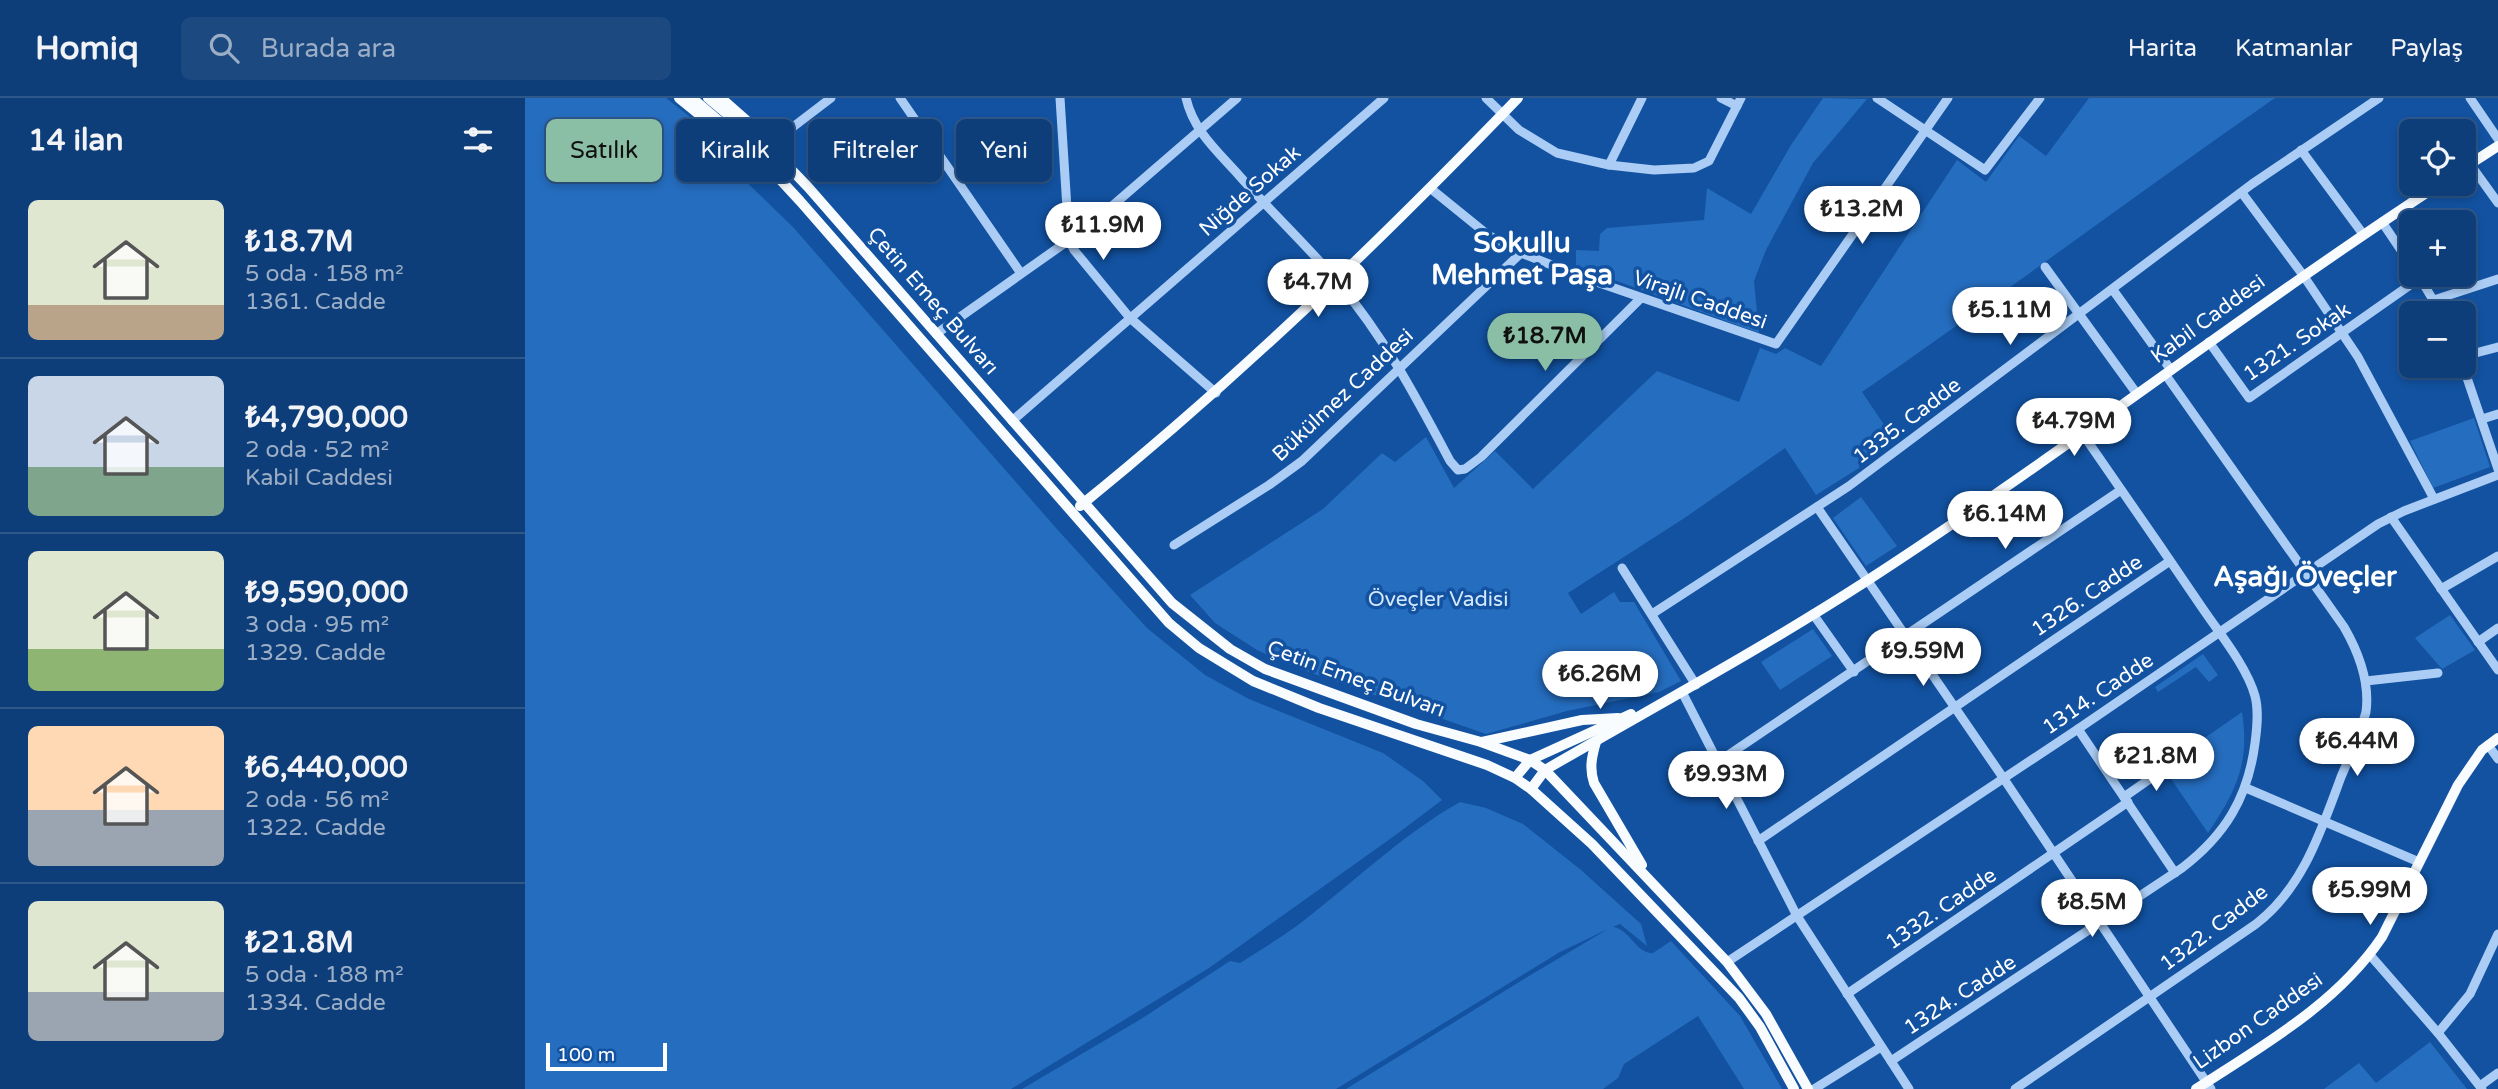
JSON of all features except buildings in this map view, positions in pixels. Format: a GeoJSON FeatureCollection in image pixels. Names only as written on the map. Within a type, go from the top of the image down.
{"type":"FeatureCollection","features":[{"type":"Feature","properties":{"kind":"main road","name":"Çetin Emeç Bulvarı"},"geometry":{"type":"LineString","coordinates":[[679,98],[706,119]]}},
{"type":"Feature","properties":{"kind":"main road","name":"Çetin Emeç Bulvarı"},"geometry":{"type":"LineString","coordinates":[[692,98],[717,119]]}},
{"type":"Feature","properties":{"kind":"main road","name":"Çetin Emeç Bulvarı"},"geometry":{"type":"LineString","coordinates":[[708,98],[733,119]]}},
{"type":"Feature","properties":{"kind":"main road","name":"Çetin Emeç Bulvarı"},"geometry":{"type":"LineString","coordinates":[[721,98],[745,119]]}},
{"type":"Feature","properties":{"kind":"main road"},"geometry":{"type":"LineString","coordinates":[[1072,513],[1216,393],[1336,280],[1518,98]]}},
{"type":"Feature","properties":{"kind":"main road"},"geometry":{"type":"LineString","coordinates":[[2476,160],[2498,146]]}},
{"type":"Feature","properties":{"kind":"main road","name":"Çetin Emeç Bulvarı"},"geometry":{"type":"LineString","coordinates":[[794,174],[1172,603],[1230,649],[1265,669],[1319,691],[1530,760],[1545,770],[1727,962],[1766,1014],[1808,1089]]}},
{"type":"Feature","properties":{"kind":"main road","name":"Çetin Emeç Bulvarı"},"geometry":{"type":"LineString","coordinates":[[783,182],[1169,623],[1199,648],[1253,681],[1284,695],[1487,765],[1531,789],[1592,844],[1739,998],[1760,1027],[1794,1089]]}},
{"type":"Feature","properties":{"kind":"main road","name":"Kabil Caddesi"},"geometry":{"type":"LineString","coordinates":[[1530,760],[1696,685],[1814,614],[2082,433],[2303,275],[2422,196]]}},
{"type":"Feature","properties":{"kind":"main road","name":"Kabil Caddesi"},"geometry":{"type":"LineString","coordinates":[[1545,770],[1682,692]]}},
{"type":"Feature","properties":{"kind":"main road"},"geometry":{"type":"LineString","coordinates":[[1481,743],[1581,720],[1624,718]]}},
{"type":"Feature","properties":{"kind":"main road","name":"Lizbon Caddesi"},"geometry":{"type":"LineString","coordinates":[[2196,1089],[2208,1086],[2315,1009],[2346,982],[2370,955],[2382,937],[2458,785],[2488,745],[2498,738]]}},
{"type":"Feature","properties":{"kind":"main road"},"geometry":{"type":"LineString","coordinates":[[1596,742],[1591,759],[1594,783],[1654,885]]}},
{"type":"Feature","properties":{"kind":"main road"},"geometry":{"type":"LineString","coordinates":[[1515,778],[1530,760]]}},
{"type":"Feature","properties":{"kind":"main road"},"geometry":{"type":"LineString","coordinates":[[1531,789],[1545,770]]}},
{"type":"Feature","properties":{"kind":"street"},"geometry":{"type":"LineString","coordinates":[[794,126],[831,98]]}},
{"type":"Feature","properties":{"kind":"street"},"geometry":{"type":"LineString","coordinates":[[899,98],[1020,272]]}},
{"type":"Feature","properties":{"kind":"street"},"geometry":{"type":"LineString","coordinates":[[1060,98],[1069,240],[1074,250],[1131,318],[1216,393]]}},
{"type":"Feature","properties":{"kind":"street"},"geometry":{"type":"LineString","coordinates":[[1186,98],[1199,131],[1263,204],[1336,280],[1400,368],[1450,461],[1458,470],[1465,469],[1481,457],[1641,298]]}},
{"type":"Feature","properties":{"kind":"street"},"geometry":{"type":"LineString","coordinates":[[936,334],[1020,272],[1089,226],[1237,98]]}},
{"type":"Feature","properties":{"kind":"street","name":"Niğde Sokak"},"geometry":{"type":"LineString","coordinates":[[1011,421],[1384,98]]}},
{"type":"Feature","properties":{"kind":"street"},"geometry":{"type":"LineString","coordinates":[[1486,98],[1533,141],[1557,153],[1654,170],[1684,169],[1709,161],[1739,102],[1721,98]]}},
{"type":"Feature","properties":{"kind":"street"},"geometry":{"type":"LineString","coordinates":[[1609,164],[1642,98]]}},
{"type":"Feature","properties":{"kind":"street"},"geometry":{"type":"LineString","coordinates":[[1877,98],[1985,170],[2040,98]]}},
{"type":"Feature","properties":{"kind":"street"},"geometry":{"type":"LineString","coordinates":[[1923,131],[1948,98]]}},
{"type":"Feature","properties":{"kind":"street","name":"1335. Cadde"},"geometry":{"type":"LineString","coordinates":[[1652,614],[1849,486],[2242,192],[2379,98]]}},
{"type":"Feature","properties":{"kind":"street"},"geometry":{"type":"LineString","coordinates":[[2470,98],[2498,139]]}},
{"type":"Feature","properties":{"kind":"street","name":"Virajlı Caddesi"},"geometry":{"type":"LineString","coordinates":[[1430,188],[1487,234],[1521,253],[1776,345],[1923,131]]}},
{"type":"Feature","properties":{"kind":"street"},"geometry":{"type":"LineString","coordinates":[[2301,150],[2363,234]]}},
{"type":"Feature","properties":{"kind":"street"},"geometry":{"type":"LineString","coordinates":[[2476,177],[2498,203]]}},
{"type":"Feature","properties":{"kind":"street"},"geometry":{"type":"LineString","coordinates":[[2242,192],[2342,332],[2386,406],[2434,499]]}},
{"type":"Feature","properties":{"kind":"street"},"geometry":{"type":"LineString","coordinates":[[2382,222],[2399,247]]}},
{"type":"Feature","properties":{"kind":"street","name":"Bükülmez Caddesi"},"geometry":{"type":"LineString","coordinates":[[1174,545],[1290,470],[1521,253]]}},
{"type":"Feature","properties":{"kind":"street"},"geometry":{"type":"LineString","coordinates":[[2045,267],[2137,394]]}},
{"type":"Feature","properties":{"kind":"street"},"geometry":{"type":"LineString","coordinates":[[2426,287],[2434,300],[2498,279]]}},
{"type":"Feature","properties":{"kind":"street","name":"1321. Sokak"},"geometry":{"type":"LineString","coordinates":[[2209,342],[2249,398],[2404,287]]}},
{"type":"Feature","properties":{"kind":"street","name":"1322. Cadde"},"geometry":{"type":"LineString","coordinates":[[2015,1089],[2273,910],[2303,869],[2365,717],[2365,681],[2348,633],[2113,290]]}},
{"type":"Feature","properties":{"kind":"street"},"geometry":{"type":"LineString","coordinates":[[2476,353],[2498,347]]}},
{"type":"Feature","properties":{"kind":"street"},"geometry":{"type":"LineString","coordinates":[[2467,378],[2498,469]]}},
{"type":"Feature","properties":{"kind":"street"},"geometry":{"type":"LineString","coordinates":[[2482,419],[2498,414]]}},
{"type":"Feature","properties":{"kind":"street","name":"1324. Cadde"},"geometry":{"type":"LineString","coordinates":[[1891,1061],[2175,873],[2214,839],[2234,812],[2246,788],[2257,727],[2256,699],[2247,678],[2171,561],[2082,433]]}},
{"type":"Feature","properties":{"kind":"street","name":"1314. Cadde"},"geometry":{"type":"LineString","coordinates":[[1727,962],[2004,779],[2391,517],[2498,475]]}},
{"type":"Feature","properties":{"kind":"street"},"geometry":{"type":"LineString","coordinates":[[1718,762],[2121,490]]}},
{"type":"Feature","properties":{"kind":"street"},"geometry":{"type":"LineString","coordinates":[[1817,507],[2004,779],[2208,1086]]}},
{"type":"Feature","properties":{"kind":"street"},"geometry":{"type":"LineString","coordinates":[[2391,517],[2498,670]]}},
{"type":"Feature","properties":{"kind":"street"},"geometry":{"type":"LineString","coordinates":[[2441,589],[2498,556]]}},
{"type":"Feature","properties":{"kind":"street","name":"1326. Cadde"},"geometry":{"type":"LineString","coordinates":[[1758,841],[2171,561]]}},
{"type":"Feature","properties":{"kind":"street"},"geometry":{"type":"LineString","coordinates":[[1622,568],[1696,685]]}},
{"type":"Feature","properties":{"kind":"street"},"geometry":{"type":"LineString","coordinates":[[1814,614],[1854,672]]}},
{"type":"Feature","properties":{"kind":"street"},"geometry":{"type":"LineString","coordinates":[[2478,642],[2498,628]]}},
{"type":"Feature","properties":{"kind":"street"},"geometry":{"type":"LineString","coordinates":[[2365,681],[2438,673]]}},
{"type":"Feature","properties":{"kind":"street"},"geometry":{"type":"LineString","coordinates":[[1682,692],[1797,916],[1909,1089]]}},
{"type":"Feature","properties":{"kind":"street"},"geometry":{"type":"LineString","coordinates":[[2078,729],[2175,873]]}},
{"type":"Feature","properties":{"kind":"street"},"geometry":{"type":"LineString","coordinates":[[2488,745],[2498,759]]}},
{"type":"Feature","properties":{"kind":"street","name":"1332. Cadde"},"geometry":{"type":"LineString","coordinates":[[1847,994],[2054,854],[2171,764]]}},
{"type":"Feature","properties":{"kind":"street"},"geometry":{"type":"LineString","coordinates":[[2246,788],[2419,862]]}},
{"type":"Feature","properties":{"kind":"street"},"geometry":{"type":"LineString","coordinates":[[2438,1032],[2470,994],[2498,934]]}},
{"type":"Feature","properties":{"kind":"street"},"geometry":{"type":"LineString","coordinates":[[2370,955],[2438,1032],[2481,1088],[2498,1073]]}},
{"type":"Feature","properties":{"kind":"street"},"geometry":{"type":"LineString","coordinates":[[1814,1089],[1881,1047]]}},
{"type":"Feature","properties":{"kind":"green space"},"geometry":{"type":"Polygon","coordinates":[[[525,98],[666,98],[692,119],[676,119],[676,182],[747,182],[793,227],[1147,628],[1205,675],[1249,699],[1383,753],[1423,781],[1442,800],[1209,968],[1011,1089],[525,1089],[525,98]]]}},
{"type":"Feature","properties":{"kind":"green space"},"geometry":{"type":"Polygon","coordinates":[[[1823,98],[1867,99],[1813,163],[1766,250],[1754,281],[1759,333],[1576,266],[1576,250],[1599,251],[1600,234],[1607,228],[1704,220],[1707,188],[1751,214],[1791,145],[1823,98]]]}},
{"type":"Feature","properties":{"kind":"green space","name":"Öveçler Vadisi"},"geometry":{"type":"Polygon","coordinates":[[[2089,98],[2275,98],[1862,392],[1893,438],[1860,459],[1859,468],[1816,495],[1785,448],[1686,517],[1568,593],[1581,614],[1614,592],[1620,602],[1634,602],[1681,681],[1659,692],[1567,711],[1486,734],[1300,669],[1257,650],[1215,623],[1190,595],[1323,509],[1382,453],[1395,462],[1426,437],[1454,488],[1495,451],[1533,489],[1657,371],[1739,402],[1760,348],[1776,354],[1785,348],[1821,366],[1957,160],[1986,182],[2019,136],[2046,156],[2089,98]]]}},
{"type":"Feature","properties":{"kind":"green space"},"geometry":{"type":"Polygon","coordinates":[[[2474,418],[2490,467],[2433,488],[2410,441],[2474,418]]]}},
{"type":"Feature","properties":{"kind":"green space"},"geometry":{"type":"Polygon","coordinates":[[[1861,497],[1897,546],[1866,566],[1833,518],[1861,497]]]}},
{"type":"Feature","properties":{"kind":"green space"},"geometry":{"type":"Polygon","coordinates":[[[2450,615],[2475,650],[2442,669],[2415,638],[2450,615]]]}},
{"type":"Feature","properties":{"kind":"green space"},"geometry":{"type":"Polygon","coordinates":[[[1813,629],[1832,656],[1780,690],[1761,662],[1813,629]]]}},
{"type":"Feature","properties":{"kind":"green space"},"geometry":{"type":"Polygon","coordinates":[[[2203,654],[2218,675],[2209,682],[2196,667],[2158,692],[2155,687],[2203,654]]]}},
{"type":"Feature","properties":{"kind":"green space"},"geometry":{"type":"Polygon","coordinates":[[[2242,712],[2242,762],[2233,790],[2208,833],[2167,773],[2175,767],[2173,760],[2242,712]]]}},
{"type":"Feature","properties":{"kind":"green space"},"geometry":{"type":"Polygon","coordinates":[[[1460,802],[1486,808],[1523,824],[1581,870],[1641,924],[1647,946],[1620,924],[1613,927],[1624,932],[1642,950],[1653,953],[1671,941],[1740,1016],[1782,1089],[1744,1089],[1698,1016],[1624,1064],[1618,1078],[1603,1089],[1346,1089],[1608,929],[1560,952],[1336,1089],[1022,1089],[1141,1019],[1230,961],[1240,963],[1276,940],[1417,830],[1460,802]]]}},
{"type":"Feature","properties":{"kind":"green space"},"geometry":{"type":"Polygon","coordinates":[[[2430,1042],[2467,1089],[2324,1089],[2359,1063],[2376,1083],[2430,1042]]]}},
{"type":"Feature","properties":{"kind":"district","name":"Sokullu Mehmet Paşa"},"geometry":{"type":"Point","coordinates":[1522,259]}},
{"type":"Feature","properties":{"kind":"district","name":"Aşağı Öveçler"},"geometry":{"type":"Point","coordinates":[2305,577]}}]}
